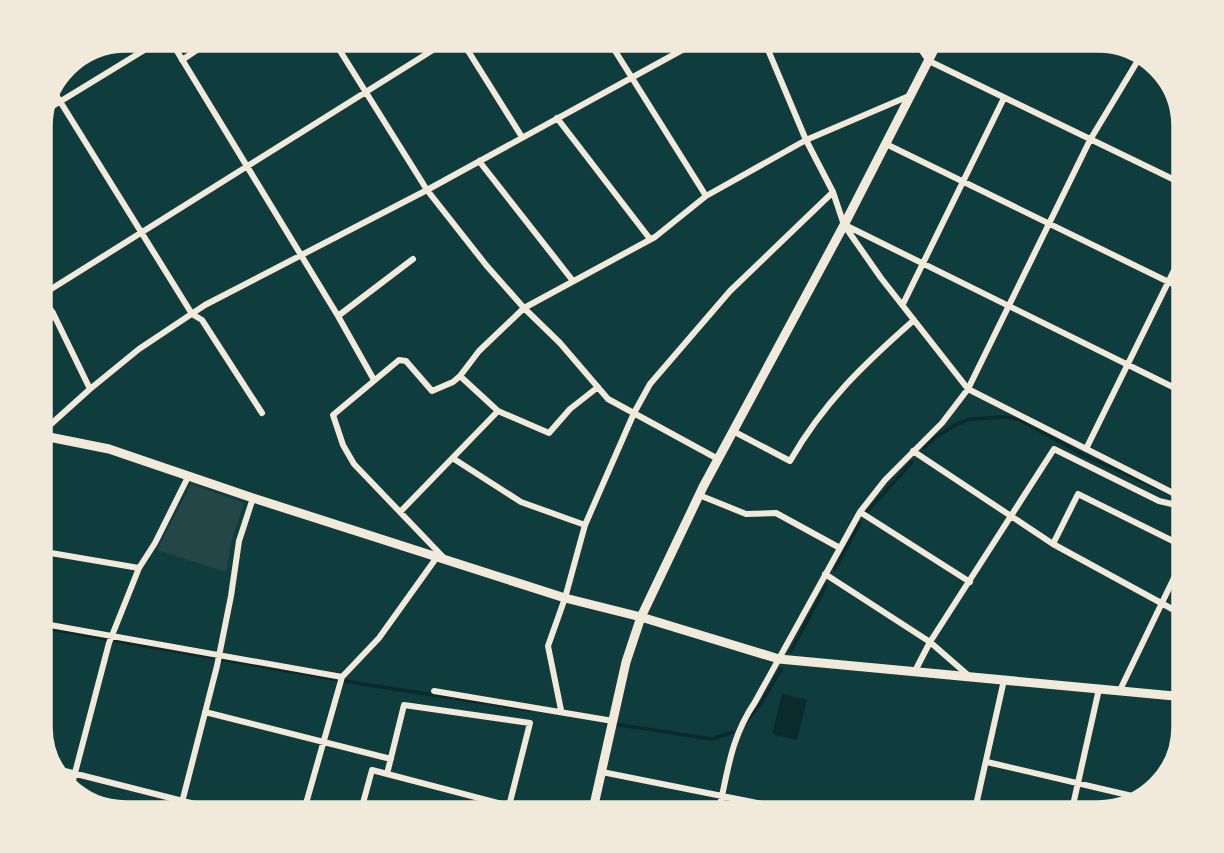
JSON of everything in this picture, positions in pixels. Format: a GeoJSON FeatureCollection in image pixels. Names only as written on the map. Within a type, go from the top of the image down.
{"type":"FeatureCollection","features":[{"type":"Feature","properties":{"kind":"main road"},"geometry":{"type":"LineString","coordinates":[[595,802],[626,662],[641,617],[699,495],[934,51]]}},
{"type":"Feature","properties":{"kind":"main road"},"geometry":{"type":"LineString","coordinates":[[51,437],[109,449],[565,598],[641,617],[779,659],[1173,696]]}},
{"type":"Feature","properties":{"kind":"street"},"geometry":{"type":"LineString","coordinates":[[54,105],[145,51]]}},
{"type":"Feature","properties":{"kind":"street"},"geometry":{"type":"LineString","coordinates":[[176,51],[338,316],[374,380]]}},
{"type":"Feature","properties":{"kind":"street"},"geometry":{"type":"LineString","coordinates":[[182,60],[196,51]]}},
{"type":"Feature","properties":{"kind":"street"},"geometry":{"type":"LineString","coordinates":[[340,51],[428,190],[486,264],[608,399],[718,459]]}},
{"type":"Feature","properties":{"kind":"street"},"geometry":{"type":"LineString","coordinates":[[51,288],[432,51]]}},
{"type":"Feature","properties":{"kind":"street"},"geometry":{"type":"LineString","coordinates":[[468,51],[522,136]]}},
{"type":"Feature","properties":{"kind":"street"},"geometry":{"type":"LineString","coordinates":[[615,51],[706,196]]}},
{"type":"Feature","properties":{"kind":"street"},"geometry":{"type":"LineString","coordinates":[[51,423],[139,349],[192,314],[428,190],[680,51]]}},
{"type":"Feature","properties":{"kind":"street"},"geometry":{"type":"LineString","coordinates":[[768,51],[806,140],[833,192],[844,225],[881,278],[968,389],[1082,452],[1159,500],[1173,504]]}},
{"type":"Feature","properties":{"kind":"street"},"geometry":{"type":"LineString","coordinates":[[922,51],[929,61],[1173,179]]}},
{"type":"Feature","properties":{"kind":"street"},"geometry":{"type":"LineString","coordinates":[[721,802],[736,737],[825,574],[860,512],[885,480],[942,423],[968,389],[1090,140],[1137,62]]}},
{"type":"Feature","properties":{"kind":"street"},"geometry":{"type":"LineString","coordinates":[[306,802],[341,678],[379,638],[442,558],[401,511],[354,464],[343,445],[333,415],[399,360],[406,361],[432,391],[453,382],[479,351],[524,308],[650,239],[706,196],[806,140],[912,95]]}},
{"type":"Feature","properties":{"kind":"street"},"geometry":{"type":"LineString","coordinates":[[57,98],[192,314],[202,320],[262,414]]}},
{"type":"Feature","properties":{"kind":"street"},"geometry":{"type":"LineString","coordinates":[[903,304],[1004,98]]}},
{"type":"Feature","properties":{"kind":"street"},"geometry":{"type":"LineString","coordinates":[[557,118],[650,239]]}},
{"type":"Feature","properties":{"kind":"street"},"geometry":{"type":"LineString","coordinates":[[886,144],[1173,284]]}},
{"type":"Feature","properties":{"kind":"street"},"geometry":{"type":"LineString","coordinates":[[479,161],[573,281]]}},
{"type":"Feature","properties":{"kind":"street"},"geometry":{"type":"LineString","coordinates":[[561,710],[548,646],[565,598],[585,525],[649,384],[730,291],[833,192]]}},
{"type":"Feature","properties":{"kind":"street"},"geometry":{"type":"LineString","coordinates":[[844,225],[1173,387]]}},
{"type":"Feature","properties":{"kind":"street"},"geometry":{"type":"LineString","coordinates":[[338,316],[413,259]]}},
{"type":"Feature","properties":{"kind":"street"},"geometry":{"type":"LineString","coordinates":[[1082,452],[1173,271]]}},
{"type":"Feature","properties":{"kind":"street"},"geometry":{"type":"LineString","coordinates":[[52,313],[90,389]]}},
{"type":"Feature","properties":{"kind":"street"},"geometry":{"type":"LineString","coordinates":[[733,432],[790,461],[831,399],[914,320]]}},
{"type":"Feature","properties":{"kind":"street"},"geometry":{"type":"LineString","coordinates":[[460,376],[498,411],[549,433],[570,409],[598,387]]}},
{"type":"Feature","properties":{"kind":"street"},"geometry":{"type":"LineString","coordinates":[[401,511],[498,411]]}},
{"type":"Feature","properties":{"kind":"street"},"geometry":{"type":"LineString","coordinates":[[915,671],[930,642],[1054,449],[1082,452],[1173,492]]}},
{"type":"Feature","properties":{"kind":"street"},"geometry":{"type":"LineString","coordinates":[[913,451],[1053,544],[1173,611]]}},
{"type":"Feature","properties":{"kind":"street"},"geometry":{"type":"LineString","coordinates":[[454,459],[521,502],[585,525]]}},
{"type":"Feature","properties":{"kind":"street"},"geometry":{"type":"LineString","coordinates":[[73,780],[110,640],[139,568],[189,475]]}},
{"type":"Feature","properties":{"kind":"street"},"geometry":{"type":"LineString","coordinates":[[1053,544],[1078,494],[1173,541]]}},
{"type":"Feature","properties":{"kind":"street"},"geometry":{"type":"LineString","coordinates":[[699,495],[746,514],[776,513],[840,548]]}},
{"type":"Feature","properties":{"kind":"street"},"geometry":{"type":"LineString","coordinates":[[183,801],[219,657],[232,596],[239,541],[253,498]]}},
{"type":"Feature","properties":{"kind":"street"},"geometry":{"type":"LineString","coordinates":[[860,512],[970,582]]}},
{"type":"Feature","properties":{"kind":"street"},"geometry":{"type":"LineString","coordinates":[[51,553],[139,568]]}},
{"type":"Feature","properties":{"kind":"street"},"geometry":{"type":"LineString","coordinates":[[825,574],[930,642],[969,676]]}},
{"type":"Feature","properties":{"kind":"street"},"geometry":{"type":"LineString","coordinates":[[1120,690],[1173,581]]}},
{"type":"Feature","properties":{"kind":"street"},"geometry":{"type":"LineString","coordinates":[[51,626],[110,640],[341,678]]}},
{"type":"Feature","properties":{"kind":"street"},"geometry":{"type":"LineString","coordinates":[[977,802],[1004,680]]}},
{"type":"Feature","properties":{"kind":"street"},"geometry":{"type":"LineString","coordinates":[[1074,802],[1099,689]]}},
{"type":"Feature","properties":{"kind":"street"},"geometry":{"type":"LineString","coordinates":[[434,691],[561,710],[613,724]]}},
{"type":"Feature","properties":{"kind":"street"},"geometry":{"type":"LineString","coordinates":[[387,774],[404,705],[530,723],[511,802]]}},
{"type":"Feature","properties":{"kind":"street"},"geometry":{"type":"LineString","coordinates":[[205,712],[391,759]]}},
{"type":"Feature","properties":{"kind":"street"},"geometry":{"type":"LineString","coordinates":[[987,762],[1128,795]]}},
{"type":"Feature","properties":{"kind":"street"},"geometry":{"type":"LineString","coordinates":[[363,802],[372,769],[495,802]]}},
{"type":"Feature","properties":{"kind":"street"},"geometry":{"type":"LineString","coordinates":[[64,771],[187,802]]}},
{"type":"Feature","properties":{"kind":"street"},"geometry":{"type":"LineString","coordinates":[[602,772],[753,802]]}},
{"type":"Feature","properties":{"kind":"shaded area"},"geometry":{"type":"Polygon","coordinates":[[[191,484],[244,503],[232,539],[226,572],[157,550],[191,484]]]}},
{"type":"Feature","properties":{"kind":"shaded area"},"geometry":{"type":"Polygon","coordinates":[[[782,694],[807,700],[797,740],[772,734],[782,694]]]}},
{"type":"Feature","properties":{"kind":"waterway"},"geometry":{"type":"LineString","coordinates":[[924,448],[955,425],[971,419],[1006,417],[1020,420],[1085,456],[1169,493]]}},
{"type":"Feature","properties":{"kind":"waterway"},"geometry":{"type":"LineString","coordinates":[[865,514],[912,462]]}},
{"type":"Feature","properties":{"kind":"waterway"},"geometry":{"type":"LineString","coordinates":[[835,569],[860,523]]}},
{"type":"Feature","properties":{"kind":"waterway"},"geometry":{"type":"LineString","coordinates":[[791,651],[826,586]]}},
{"type":"Feature","properties":{"kind":"waterway"},"geometry":{"type":"LineString","coordinates":[[51,629],[350,682],[530,710]]}},
{"type":"Feature","properties":{"kind":"waterway"},"geometry":{"type":"LineString","coordinates":[[746,722],[760,705],[781,669]]}},
{"type":"Feature","properties":{"kind":"waterway"},"geometry":{"type":"LineString","coordinates":[[614,724],[712,739],[733,732]]}}]}
